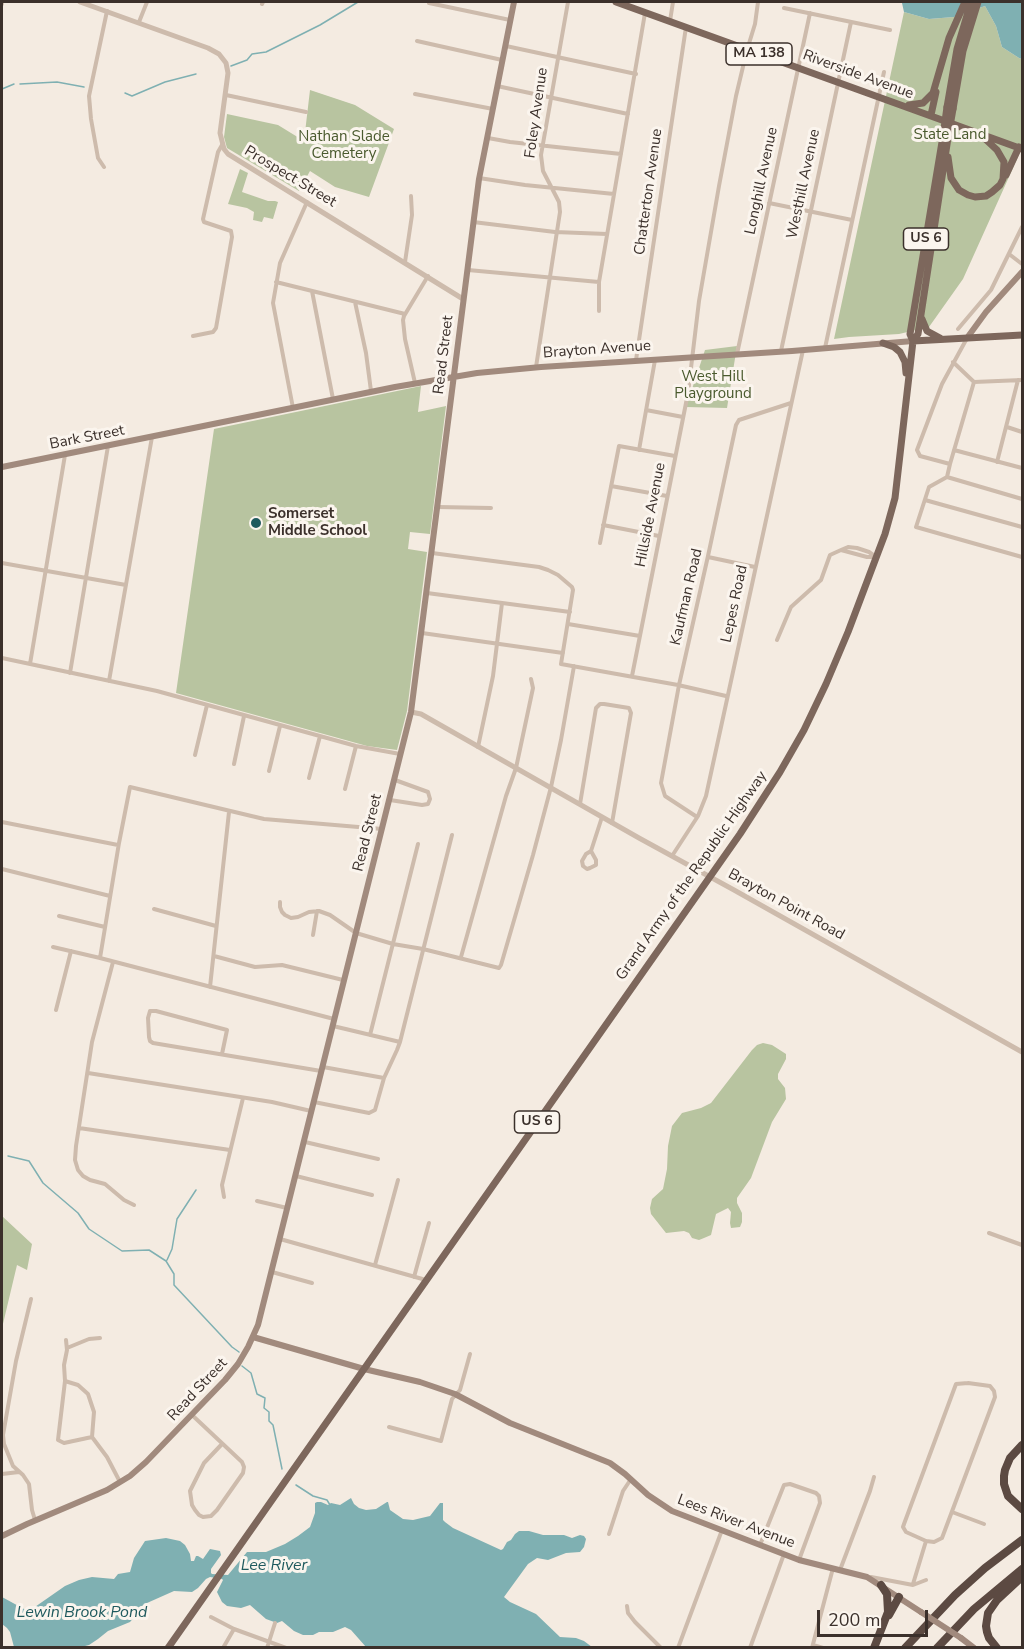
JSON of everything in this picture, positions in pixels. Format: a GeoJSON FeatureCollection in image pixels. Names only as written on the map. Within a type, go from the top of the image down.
{"type":"FeatureCollection","features":[{"type":"Feature","properties":{"kind":"highway"},"geometry":{"type":"LineString","coordinates":[[1023,1445],[1007,1464],[1004,1484],[1008,1496],[1023,1509]]}},
{"type":"Feature","properties":{"kind":"highway"},"geometry":{"type":"LineString","coordinates":[[905,1647],[955,1595],[985,1568],[1023,1540]]}},
{"type":"Feature","properties":{"kind":"highway"},"geometry":{"type":"LineString","coordinates":[[937,1647],[974,1609],[1023,1569]]}},
{"type":"Feature","properties":{"kind":"highway"},"geometry":{"type":"LineString","coordinates":[[997,1647],[987,1632],[988,1613],[996,1600],[1023,1577]]}},
{"type":"Feature","properties":{"kind":"highway"},"geometry":{"type":"LineString","coordinates":[[881,1585],[889,1601],[882,1629]]}},
{"type":"Feature","properties":{"kind":"highway"},"geometry":{"type":"LineString","coordinates":[[874,1647],[899,1597]]}},
{"type":"Feature","properties":{"kind":"main road","name":"Read Street"},"geometry":{"type":"LineString","coordinates":[[2,1536],[120,1483],[146,1462],[233,1371],[253,1337],[305,1142],[411,712],[479,178],[514,2]]}},
{"type":"Feature","properties":{"kind":"main road","name":"Riverside Avenue"},"geometry":{"type":"LineString","coordinates":[[616,2],[1021,148]]}},
{"type":"Feature","properties":{"kind":"main road"},"geometry":{"type":"LineString","coordinates":[[903,105],[917,105],[927,101],[933,93],[953,26],[965,2]]}},
{"type":"Feature","properties":{"kind":"main road","name":"US 6"},"geometry":{"type":"LineString","coordinates":[[913,341],[910,334],[960,50],[971,2]]}},
{"type":"Feature","properties":{"kind":"main road","name":"US 6"},"geometry":{"type":"LineString","coordinates":[[960,50],[978,2]]}},
{"type":"Feature","properties":{"kind":"main road"},"geometry":{"type":"LineString","coordinates":[[931,116],[938,77]]}},
{"type":"Feature","properties":{"kind":"main road","name":"MA 138"},"geometry":{"type":"LineString","coordinates":[[976,132],[1001,156],[1004,169],[1002,182]]}},
{"type":"Feature","properties":{"kind":"main road"},"geometry":{"type":"LineString","coordinates":[[945,137],[952,180],[959,190],[968,195],[982,196],[993,192],[1002,182],[1021,148]]}},
{"type":"Feature","properties":{"kind":"main road","name":"US 6"},"geometry":{"type":"LineString","coordinates":[[913,341],[918,334],[945,137]]}},
{"type":"Feature","properties":{"kind":"main road"},"geometry":{"type":"LineString","coordinates":[[967,338],[990,307],[1023,272]]}},
{"type":"Feature","properties":{"kind":"main road"},"geometry":{"type":"LineString","coordinates":[[922,308],[922,320],[926,329],[932,335],[942,339]]}},
{"type":"Feature","properties":{"kind":"main road","name":"Brayton Avenue"},"geometry":{"type":"LineString","coordinates":[[178,432],[454,376],[536,367],[1023,335]]}},
{"type":"Feature","properties":{"kind":"main road","name":"Grand Army of the Republic Highway"},"geometry":{"type":"LineString","coordinates":[[364,1369],[762,802],[804,730],[840,653],[887,528],[896,491],[913,341]]}},
{"type":"Feature","properties":{"kind":"main road"},"geometry":{"type":"LineString","coordinates":[[883,343],[896,348],[901,354],[908,381]]}},
{"type":"Feature","properties":{"kind":"main road","name":"Bark Street"},"geometry":{"type":"LineString","coordinates":[[2,467],[178,432]]}},
{"type":"Feature","properties":{"kind":"main road","name":"Lees River Avenue"},"geometry":{"type":"LineString","coordinates":[[253,1337],[364,1369],[420,1382],[455,1394],[510,1424],[602,1459],[618,1468],[665,1507],[799,1560],[867,1577],[975,1647]]}},
{"type":"Feature","properties":{"kind":"main road","name":"US 6"},"geometry":{"type":"LineString","coordinates":[[168,1647],[364,1369]]}},
{"type":"Feature","properties":{"kind":"street"},"geometry":{"type":"LineString","coordinates":[[80,2],[208,48],[219,54],[228,68],[220,133],[222,145],[218,152],[203,219],[204,222],[231,231],[232,237],[216,328],[213,332],[193,336]]}},
{"type":"Feature","properties":{"kind":"street"},"geometry":{"type":"LineString","coordinates":[[139,22],[147,2]]}},
{"type":"Feature","properties":{"kind":"street","name":"Foley Avenue"},"geometry":{"type":"LineString","coordinates":[[536,367],[560,207],[541,166],[542,145],[568,2]]}},
{"type":"Feature","properties":{"kind":"street"},"geometry":{"type":"LineString","coordinates":[[670,21],[673,2]]}},
{"type":"Feature","properties":{"kind":"street","name":"Hillside Avenue"},"geometry":{"type":"LineString","coordinates":[[632,676],[683,417],[693,357],[700,292],[736,96],[755,24],[758,2]]}},
{"type":"Feature","properties":{"kind":"street"},"geometry":{"type":"LineString","coordinates":[[429,3],[510,20]]}},
{"type":"Feature","properties":{"kind":"street"},"geometry":{"type":"LineString","coordinates":[[784,8],[890,30]]}},
{"type":"Feature","properties":{"kind":"street"},"geometry":{"type":"LineString","coordinates":[[104,167],[98,158],[89,101],[107,11]]}},
{"type":"Feature","properties":{"kind":"street"},"geometry":{"type":"LineString","coordinates":[[599,311],[599,282],[645,12]]}},
{"type":"Feature","properties":{"kind":"street","name":"Longhill Avenue"},"geometry":{"type":"LineString","coordinates":[[737,354],[810,13]]}},
{"type":"Feature","properties":{"kind":"street","name":"Westhill Avenue"},"geometry":{"type":"LineString","coordinates":[[781,351],[851,22]]}},
{"type":"Feature","properties":{"kind":"street","name":"Chatterton Avenue"},"geometry":{"type":"LineString","coordinates":[[636,361],[686,27]]}},
{"type":"Feature","properties":{"kind":"street"},"geometry":{"type":"LineString","coordinates":[[417,41],[502,60]]}},
{"type":"Feature","properties":{"kind":"street"},"geometry":{"type":"LineString","coordinates":[[506,46],[636,74]]}},
{"type":"Feature","properties":{"kind":"street"},"geometry":{"type":"LineString","coordinates":[[825,348],[884,72]]}},
{"type":"Feature","properties":{"kind":"street"},"geometry":{"type":"LineString","coordinates":[[497,86],[628,114]]}},
{"type":"Feature","properties":{"kind":"street"},"geometry":{"type":"LineString","coordinates":[[415,94],[492,110]]}},
{"type":"Feature","properties":{"kind":"street"},"geometry":{"type":"LineString","coordinates":[[226,95],[306,112]]}},
{"type":"Feature","properties":{"kind":"street"},"geometry":{"type":"LineString","coordinates":[[487,138],[621,154]]}},
{"type":"Feature","properties":{"kind":"street","name":"Prospect Street"},"geometry":{"type":"LineString","coordinates":[[222,145],[228,154],[463,299]]}},
{"type":"Feature","properties":{"kind":"street"},"geometry":{"type":"LineString","coordinates":[[479,178],[514,184],[614,194]]}},
{"type":"Feature","properties":{"kind":"street"},"geometry":{"type":"LineString","coordinates":[[405,262],[412,215],[411,196]]}},
{"type":"Feature","properties":{"kind":"street"},"geometry":{"type":"LineString","coordinates":[[293,408],[273,307],[280,263],[307,202]]}},
{"type":"Feature","properties":{"kind":"street"},"geometry":{"type":"LineString","coordinates":[[769,203],[852,220]]}},
{"type":"Feature","properties":{"kind":"street"},"geometry":{"type":"LineString","coordinates":[[473,222],[557,232],[607,234]]}},
{"type":"Feature","properties":{"kind":"street"},"geometry":{"type":"LineString","coordinates":[[958,329],[991,290],[1023,227]]}},
{"type":"Feature","properties":{"kind":"street"},"geometry":{"type":"LineString","coordinates":[[1009,254],[1023,264]]}},
{"type":"Feature","properties":{"kind":"street"},"geometry":{"type":"LineString","coordinates":[[467,270],[599,282]]}},
{"type":"Feature","properties":{"kind":"street"},"geometry":{"type":"LineString","coordinates":[[415,383],[403,332],[405,314],[428,276]]}},
{"type":"Feature","properties":{"kind":"street"},"geometry":{"type":"LineString","coordinates":[[276,282],[405,314]]}},
{"type":"Feature","properties":{"kind":"street"},"geometry":{"type":"LineString","coordinates":[[312,291],[333,399]]}},
{"type":"Feature","properties":{"kind":"street"},"geometry":{"type":"LineString","coordinates":[[355,302],[370,375],[371,392]]}},
{"type":"Feature","properties":{"kind":"street"},"geometry":{"type":"LineString","coordinates":[[950,464],[921,456],[918,454],[918,449],[938,393],[967,338]]}},
{"type":"Feature","properties":{"kind":"street","name":"Lepes Road"},"geometry":{"type":"LineString","coordinates":[[672,856],[698,817],[706,796],[803,350]]}},
{"type":"Feature","properties":{"kind":"street"},"geometry":{"type":"LineString","coordinates":[[639,450],[655,360]]}},
{"type":"Feature","properties":{"kind":"street"},"geometry":{"type":"LineString","coordinates":[[953,362],[974,382],[1021,380],[997,462]]}},
{"type":"Feature","properties":{"kind":"street"},"geometry":{"type":"LineString","coordinates":[[947,477],[974,382]]}},
{"type":"Feature","properties":{"kind":"street","name":"Kaufman Road"},"geometry":{"type":"LineString","coordinates":[[698,817],[665,796],[662,788],[665,758],[679,685],[737,423],[791,403]]}},
{"type":"Feature","properties":{"kind":"street"},"geometry":{"type":"LineString","coordinates":[[646,410],[683,417]]}},
{"type":"Feature","properties":{"kind":"street"},"geometry":{"type":"LineString","coordinates":[[1007,427],[1023,432]]}},
{"type":"Feature","properties":{"kind":"street"},"geometry":{"type":"LineString","coordinates":[[109,681],[152,437]]}},
{"type":"Feature","properties":{"kind":"street"},"geometry":{"type":"LineString","coordinates":[[70,673],[108,446]]}},
{"type":"Feature","properties":{"kind":"street"},"geometry":{"type":"LineString","coordinates":[[600,543],[619,446],[675,456]]}},
{"type":"Feature","properties":{"kind":"street"},"geometry":{"type":"LineString","coordinates":[[954,450],[1023,468]]}},
{"type":"Feature","properties":{"kind":"street"},"geometry":{"type":"LineString","coordinates":[[30,664],[65,454]]}},
{"type":"Feature","properties":{"kind":"street"},"geometry":{"type":"LineString","coordinates":[[1023,499],[947,477],[929,487],[916,527],[1023,557]]}},
{"type":"Feature","properties":{"kind":"street"},"geometry":{"type":"LineString","coordinates":[[611,486],[667,496]]}},
{"type":"Feature","properties":{"kind":"street"},"geometry":{"type":"LineString","coordinates":[[925,500],[1023,527]]}},
{"type":"Feature","properties":{"kind":"street"},"geometry":{"type":"LineString","coordinates":[[438,507],[490,508]]}},
{"type":"Feature","properties":{"kind":"street"},"geometry":{"type":"LineString","coordinates":[[603,525],[659,536]]}},
{"type":"Feature","properties":{"kind":"street"},"geometry":{"type":"LineString","coordinates":[[777,640],[791,607],[818,584],[828,558],[834,552],[841,550],[876,557]]}},
{"type":"Feature","properties":{"kind":"street"},"geometry":{"type":"LineString","coordinates":[[432,553],[539,567],[556,575],[573,590],[561,664],[679,685],[726,696]]}},
{"type":"Feature","properties":{"kind":"street"},"geometry":{"type":"LineString","coordinates":[[708,557],[755,567]]}},
{"type":"Feature","properties":{"kind":"street"},"geometry":{"type":"LineString","coordinates":[[2,562],[126,585]]}},
{"type":"Feature","properties":{"kind":"street"},"geometry":{"type":"LineString","coordinates":[[427,593],[570,612]]}},
{"type":"Feature","properties":{"kind":"street"},"geometry":{"type":"LineString","coordinates":[[478,747],[488,702],[502,603]]}},
{"type":"Feature","properties":{"kind":"street"},"geometry":{"type":"LineString","coordinates":[[568,624],[640,636]]}},
{"type":"Feature","properties":{"kind":"street"},"geometry":{"type":"LineString","coordinates":[[422,633],[563,652]]}},
{"type":"Feature","properties":{"kind":"street"},"geometry":{"type":"LineString","coordinates":[[2,658],[132,686],[356,746],[400,754]]}},
{"type":"Feature","properties":{"kind":"street"},"geometry":{"type":"LineString","coordinates":[[280,902],[281,910],[291,918],[317,911],[330,915],[356,933],[393,944],[461,957],[497,968],[501,965],[551,787],[574,666]]}},
{"type":"Feature","properties":{"kind":"street"},"geometry":{"type":"LineString","coordinates":[[461,957],[516,768],[533,688],[531,679]]}},
{"type":"Feature","properties":{"kind":"street"},"geometry":{"type":"LineString","coordinates":[[195,755],[207,705]]}},
{"type":"Feature","properties":{"kind":"street"},"geometry":{"type":"LineString","coordinates":[[580,804],[598,705],[631,709],[612,823]]}},
{"type":"Feature","properties":{"kind":"street","name":"Brayton Point Road"},"geometry":{"type":"LineString","coordinates":[[411,712],[421,714],[1023,1052]]}},
{"type":"Feature","properties":{"kind":"street"},"geometry":{"type":"LineString","coordinates":[[234,764],[244,716]]}},
{"type":"Feature","properties":{"kind":"street"},"geometry":{"type":"LineString","coordinates":[[269,771],[280,726]]}},
{"type":"Feature","properties":{"kind":"street"},"geometry":{"type":"LineString","coordinates":[[309,778],[320,736]]}},
{"type":"Feature","properties":{"kind":"street"},"geometry":{"type":"LineString","coordinates":[[345,789],[356,746]]}},
{"type":"Feature","properties":{"kind":"street"},"geometry":{"type":"LineString","coordinates":[[389,799],[422,805],[428,804],[430,799],[428,792],[394,779]]}},
{"type":"Feature","properties":{"kind":"street"},"geometry":{"type":"LineString","coordinates":[[100,958],[130,787],[269,820],[382,829]]}},
{"type":"Feature","properties":{"kind":"street"},"geometry":{"type":"LineString","coordinates":[[210,987],[230,811]]}},
{"type":"Feature","properties":{"kind":"street"},"geometry":{"type":"LineString","coordinates":[[591,851],[596,865],[587,869],[583,866],[582,861],[591,851],[602,817]]}},
{"type":"Feature","properties":{"kind":"street"},"geometry":{"type":"LineString","coordinates":[[2,822],[118,845]]}},
{"type":"Feature","properties":{"kind":"street"},"geometry":{"type":"LineString","coordinates":[[314,1102],[373,1112],[375,1110],[384,1078],[400,1042],[452,835]]}},
{"type":"Feature","properties":{"kind":"street"},"geometry":{"type":"LineString","coordinates":[[370,1035],[418,844]]}},
{"type":"Feature","properties":{"kind":"street"},"geometry":{"type":"LineString","coordinates":[[2,869],[110,896]]}},
{"type":"Feature","properties":{"kind":"street"},"geometry":{"type":"LineString","coordinates":[[154,909],[216,926]]}},
{"type":"Feature","properties":{"kind":"street"},"geometry":{"type":"LineString","coordinates":[[313,935],[317,911]]}},
{"type":"Feature","properties":{"kind":"street"},"geometry":{"type":"LineString","coordinates":[[59,916],[105,927]]}},
{"type":"Feature","properties":{"kind":"street"},"geometry":{"type":"LineString","coordinates":[[53,947],[210,987],[400,1042]]}},
{"type":"Feature","properties":{"kind":"street"},"geometry":{"type":"LineString","coordinates":[[56,1010],[71,951]]}},
{"type":"Feature","properties":{"kind":"street"},"geometry":{"type":"LineString","coordinates":[[214,956],[255,967],[282,965],[344,980]]}},
{"type":"Feature","properties":{"kind":"street"},"geometry":{"type":"LineString","coordinates":[[113,962],[94,1033],[74,1154],[75,1165],[86,1178],[105,1184],[124,1200],[134,1205]]}},
{"type":"Feature","properties":{"kind":"street"},"geometry":{"type":"LineString","coordinates":[[222,1054],[227,1030],[150,1011],[148,1037],[150,1041],[179,1048],[384,1078]]}},
{"type":"Feature","properties":{"kind":"street"},"geometry":{"type":"LineString","coordinates":[[88,1073],[272,1102],[312,1111]]}},
{"type":"Feature","properties":{"kind":"street"},"geometry":{"type":"LineString","coordinates":[[224,1197],[221,1188],[243,1098]]}},
{"type":"Feature","properties":{"kind":"street"},"geometry":{"type":"LineString","coordinates":[[79,1128],[230,1150]]}},
{"type":"Feature","properties":{"kind":"street"},"geometry":{"type":"LineString","coordinates":[[305,1142],[378,1160]]}},
{"type":"Feature","properties":{"kind":"street"},"geometry":{"type":"LineString","coordinates":[[296,1176],[372,1195]]}},
{"type":"Feature","properties":{"kind":"street"},"geometry":{"type":"LineString","coordinates":[[375,1265],[398,1179]]}},
{"type":"Feature","properties":{"kind":"street"},"geometry":{"type":"LineString","coordinates":[[257,1201],[288,1208]]}},
{"type":"Feature","properties":{"kind":"street"},"geometry":{"type":"LineString","coordinates":[[414,1277],[429,1222]]}},
{"type":"Feature","properties":{"kind":"street"},"geometry":{"type":"LineString","coordinates":[[989,1233],[1023,1245]]}},
{"type":"Feature","properties":{"kind":"street"},"geometry":{"type":"LineString","coordinates":[[280,1239],[426,1280]]}},
{"type":"Feature","properties":{"kind":"street"},"geometry":{"type":"LineString","coordinates":[[272,1272],[312,1283]]}},
{"type":"Feature","properties":{"kind":"street"},"geometry":{"type":"LineString","coordinates":[[31,1299],[16,1361],[3,1432],[4,1444],[10,1460],[29,1484],[35,1520]]}},
{"type":"Feature","properties":{"kind":"street"},"geometry":{"type":"LineString","coordinates":[[67,1348],[89,1339],[100,1338]]}},
{"type":"Feature","properties":{"kind":"street"},"geometry":{"type":"LineString","coordinates":[[66,1340],[65,1382],[59,1441],[64,1443],[92,1437]]}},
{"type":"Feature","properties":{"kind":"street"},"geometry":{"type":"LineString","coordinates":[[389,1427],[441,1441],[470,1354]]}},
{"type":"Feature","properties":{"kind":"street"},"geometry":{"type":"LineString","coordinates":[[65,1382],[78,1385],[88,1394],[94,1412],[92,1437],[107,1457],[120,1483]]}},
{"type":"Feature","properties":{"kind":"street"},"geometry":{"type":"LineString","coordinates":[[956,1384],[990,1386],[995,1397],[952,1512],[940,1540],[926,1541],[906,1532],[904,1524],[956,1384]]}},
{"type":"Feature","properties":{"kind":"street"},"geometry":{"type":"LineString","coordinates":[[192,1415],[242,1462],[244,1467],[243,1473],[213,1515],[208,1517],[199,1515],[192,1505],[190,1491],[204,1463],[222,1444]]}},
{"type":"Feature","properties":{"kind":"street"},"geometry":{"type":"LineString","coordinates":[[2,1474],[20,1471]]}},
{"type":"Feature","properties":{"kind":"street"},"geometry":{"type":"LineString","coordinates":[[823,1647],[812,1646],[837,1569],[874,1477]]}},
{"type":"Feature","properties":{"kind":"street"},"geometry":{"type":"LineString","coordinates":[[609,1534],[623,1491],[631,1479]]}},
{"type":"Feature","properties":{"kind":"street"},"geometry":{"type":"LineString","coordinates":[[760,1545],[784,1485],[790,1484],[816,1493],[820,1503],[799,1560]]}},
{"type":"Feature","properties":{"kind":"street"},"geometry":{"type":"LineString","coordinates":[[952,1512],[984,1524]]}},
{"type":"Feature","properties":{"kind":"street"},"geometry":{"type":"LineString","coordinates":[[678,1647],[722,1530]]}},
{"type":"Feature","properties":{"kind":"street"},"geometry":{"type":"LineString","coordinates":[[913,1584],[926,1541]]}},
{"type":"Feature","properties":{"kind":"street"},"geometry":{"type":"LineString","coordinates":[[750,1647],[784,1554]]}},
{"type":"Feature","properties":{"kind":"street"},"geometry":{"type":"LineString","coordinates":[[867,1577],[913,1584],[926,1580]]}},
{"type":"Feature","properties":{"kind":"street"},"geometry":{"type":"LineString","coordinates":[[627,1606],[628,1613],[635,1622],[661,1647]]}},
{"type":"Feature","properties":{"kind":"street"},"geometry":{"type":"LineString","coordinates":[[211,1617],[234,1629],[286,1647]]}},
{"type":"Feature","properties":{"kind":"street"},"geometry":{"type":"LineString","coordinates":[[267,1647],[275,1623]]}},
{"type":"Feature","properties":{"kind":"street"},"geometry":{"type":"LineString","coordinates":[[223,1647],[234,1629]]}},
{"type":"Feature","properties":{"kind":"green space","name":"State Land"},"geometry":{"type":"Polygon","coordinates":[[[985,6],[996,26],[1002,47],[1022,59],[1022,148],[963,279],[929,327],[899,334],[834,339],[904,12],[929,19],[954,17],[985,6]]]}},
{"type":"Feature","properties":{"kind":"green space","name":"Nathan Slade Cemetery"},"geometry":{"type":"Polygon","coordinates":[[[310,90],[355,105],[394,129],[369,197],[335,187],[310,171],[299,191],[227,148],[224,137],[227,114],[278,125],[304,141],[310,90]]]}},
{"type":"Feature","properties":{"kind":"green space"},"geometry":{"type":"Polygon","coordinates":[[[240,169],[248,173],[242,192],[278,202],[273,219],[264,217],[262,222],[253,220],[254,212],[228,204],[240,169]]]}},
{"type":"Feature","properties":{"kind":"green space","name":"West Hill Playground"},"geometry":{"type":"Polygon","coordinates":[[[737,346],[727,408],[686,407],[705,350],[737,346]]]}},
{"type":"Feature","properties":{"kind":"green space"},"geometry":{"type":"Polygon","coordinates":[[[421,386],[418,412],[446,406],[430,534],[410,532],[408,549],[427,552],[407,711],[397,750],[367,746],[176,693],[214,429],[421,386]]]}},
{"type":"Feature","properties":{"kind":"green space"},"geometry":{"type":"Polygon","coordinates":[[[763,1043],[772,1045],[786,1054],[778,1079],[785,1088],[786,1099],[772,1122],[751,1178],[737,1198],[742,1213],[740,1227],[731,1228],[731,1212],[728,1208],[716,1214],[711,1235],[704,1238],[699,1240],[692,1238],[684,1231],[666,1233],[651,1214],[650,1208],[652,1199],[663,1189],[672,1126],[682,1113],[711,1103],[752,1050],[763,1043]]]}},
{"type":"Feature","properties":{"kind":"green space"},"geometry":{"type":"Polygon","coordinates":[[[2,1216],[32,1244],[27,1270],[17,1265],[2,1328],[2,1216]]]}},
{"type":"Feature","properties":{"kind":"water"},"geometry":{"type":"Polygon","coordinates":[[[897,2],[1022,2],[1022,59],[1002,47],[996,26],[985,6],[954,17],[929,19],[904,12],[902,3],[897,2]]]}},
{"type":"Feature","properties":{"kind":"water"},"geometry":{"type":"Polygon","coordinates":[[[351,1498],[359,1508],[366,1510],[376,1509],[388,1502],[390,1510],[403,1519],[413,1520],[430,1516],[440,1503],[443,1503],[445,1522],[501,1550],[519,1531],[543,1535],[564,1535],[572,1538],[584,1536],[586,1539],[584,1547],[580,1552],[566,1553],[548,1560],[537,1558],[528,1564],[504,1597],[536,1614],[560,1637],[576,1638],[592,1647],[366,1647],[351,1630],[345,1627],[333,1632],[303,1635],[282,1621],[277,1623],[266,1619],[250,1605],[241,1608],[227,1606],[217,1592],[223,1580],[210,1577],[192,1592],[174,1591],[147,1603],[140,1607],[130,1622],[108,1631],[89,1645],[77,1648],[14,1647],[10,1632],[2,1624],[2,1597],[24,1609],[32,1609],[65,1586],[79,1580],[92,1577],[114,1579],[118,1574],[130,1572],[134,1558],[145,1541],[166,1538],[180,1541],[190,1554],[191,1561],[194,1561],[196,1556],[203,1559],[210,1549],[220,1551],[221,1555],[211,1569],[211,1573],[228,1575],[247,1552],[266,1552],[285,1544],[310,1527],[315,1513],[315,1503],[340,1505],[351,1498]]]}},
{"type":"Feature","properties":{"kind":"waterway"},"geometry":{"type":"LineString","coordinates":[[231,66],[247,60],[252,54],[266,52],[320,25],[358,2]]}},
{"type":"Feature","properties":{"kind":"waterway"},"geometry":{"type":"LineString","coordinates":[[125,93],[132,96],[165,82],[196,74]]}},
{"type":"Feature","properties":{"kind":"waterway"},"geometry":{"type":"LineString","coordinates":[[20,84],[57,82],[84,87]]}},
{"type":"Feature","properties":{"kind":"waterway"},"geometry":{"type":"LineString","coordinates":[[2,89],[14,84]]}},
{"type":"Feature","properties":{"kind":"waterway"},"geometry":{"type":"LineString","coordinates":[[8,1156],[29,1161],[43,1183],[78,1213],[89,1229],[122,1251],[149,1250],[166,1261],[174,1274],[174,1285],[239,1352]]}},
{"type":"Feature","properties":{"kind":"waterway"},"geometry":{"type":"LineString","coordinates":[[167,1260],[172,1249],[177,1219],[196,1190]]}},
{"type":"Feature","properties":{"kind":"waterway"},"geometry":{"type":"LineString","coordinates":[[242,1366],[251,1373],[257,1394],[265,1398],[264,1408],[269,1412],[269,1421],[273,1425],[282,1469]]}},
{"type":"Feature","properties":{"kind":"waterway"},"geometry":{"type":"LineString","coordinates":[[296,1485],[313,1496],[327,1500],[330,1505]]}},
{"type":"Feature","properties":{"kind":"place","name":"Somerset Middle School"},"geometry":{"type":"Point","coordinates":[256,523]}},
{"type":"Feature","properties":{"kind":"water label","name":"Lee River"},"geometry":{"type":"Point","coordinates":[274,1566]}},
{"type":"Feature","properties":{"kind":"water label","name":"Lewin Brook Pond"},"geometry":{"type":"Point","coordinates":[82,1613]}}]}
